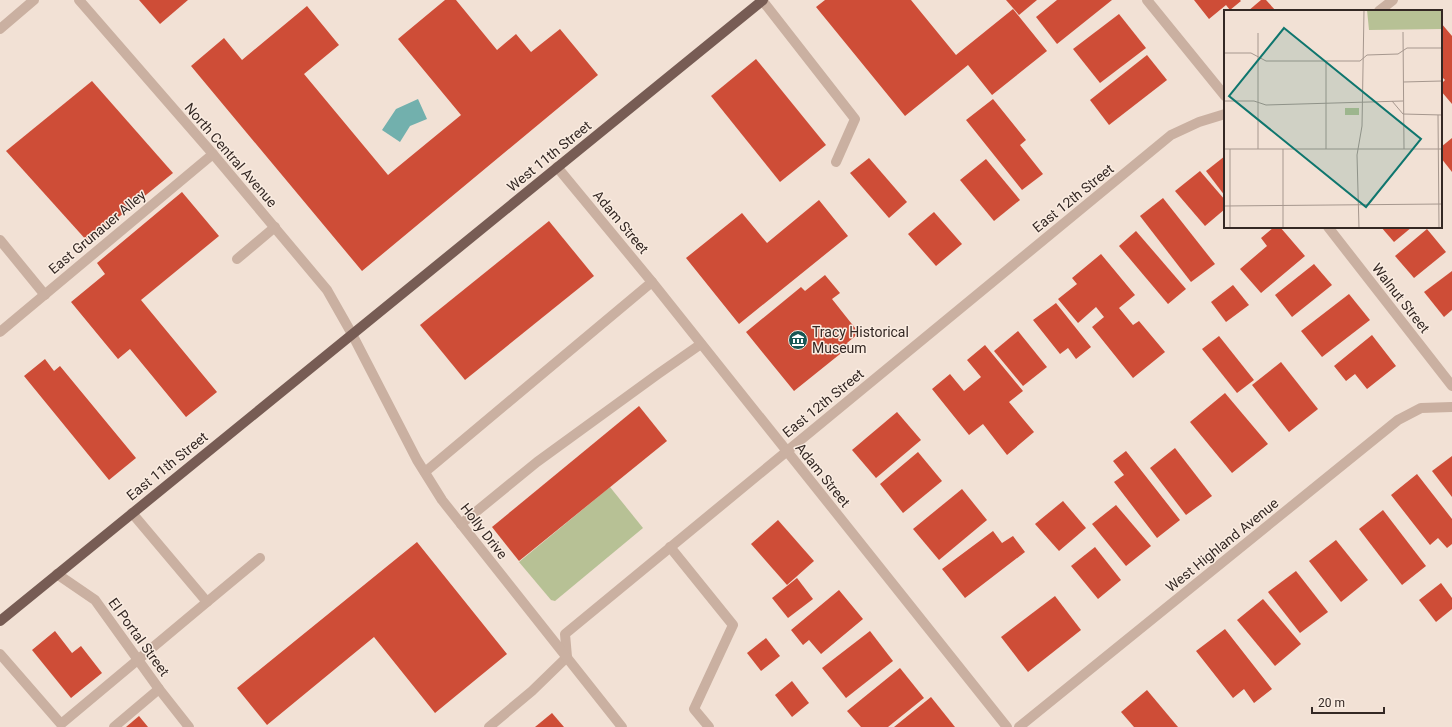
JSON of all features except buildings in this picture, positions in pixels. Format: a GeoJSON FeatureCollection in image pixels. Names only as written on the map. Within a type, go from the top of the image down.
{"type":"FeatureCollection","features":[{"type":"Feature","properties":{"kind":"main road","name":"West 11th Street"},"geometry":{"type":"LineString","coordinates":[[352,334],[763,0]]}},
{"type":"Feature","properties":{"kind":"main road","name":"East 11th Street"},"geometry":{"type":"LineString","coordinates":[[0,621],[352,334]]}},
{"type":"Feature","properties":{"kind":"street"},"geometry":{"type":"LineString","coordinates":[[0,29],[34,0]]}},
{"type":"Feature","properties":{"kind":"street","name":"North Central Avenue"},"geometry":{"type":"LineString","coordinates":[[79,0],[275,227],[327,290],[352,334]]}},
{"type":"Feature","properties":{"kind":"street"},"geometry":{"type":"LineString","coordinates":[[763,0],[855,119],[836,162]]}},
{"type":"Feature","properties":{"kind":"street"},"geometry":{"type":"LineString","coordinates":[[1147,0],[1224,95]]}},
{"type":"Feature","properties":{"kind":"street"},"geometry":{"type":"LineString","coordinates":[[1380,10],[1393,0]]}},
{"type":"Feature","properties":{"kind":"street","name":"East 12th Street"},"geometry":{"type":"LineString","coordinates":[[566,657],[565,634],[670,547],[1171,136],[1199,122],[1224,114]]}},
{"type":"Feature","properties":{"kind":"street","name":"East Grunauer Alley"},"geometry":{"type":"LineString","coordinates":[[0,332],[212,154]]}},
{"type":"Feature","properties":{"kind":"street","name":"Adam Street"},"geometry":{"type":"LineString","coordinates":[[557,167],[652,282],[1006,727]]}},
{"type":"Feature","properties":{"kind":"street"},"geometry":{"type":"LineString","coordinates":[[237,258],[275,227]]}},
{"type":"Feature","properties":{"kind":"street","name":"Walnut Street"},"geometry":{"type":"LineString","coordinates":[[1329,228],[1452,386]]}},
{"type":"Feature","properties":{"kind":"street"},"geometry":{"type":"LineString","coordinates":[[0,240],[45,295]]}},
{"type":"Feature","properties":{"kind":"street"},"geometry":{"type":"LineString","coordinates":[[425,472],[652,282]]}},
{"type":"Feature","properties":{"kind":"street","name":"Holly Drive"},"geometry":{"type":"LineString","coordinates":[[352,334],[425,472],[442,500],[622,727]]}},
{"type":"Feature","properties":{"kind":"street"},"geometry":{"type":"LineString","coordinates":[[461,524],[537,462],[701,344]]}},
{"type":"Feature","properties":{"kind":"street","name":"West Highland Avenue"},"geometry":{"type":"LineString","coordinates":[[1019,727],[1398,420],[1421,408],[1452,407]]}},
{"type":"Feature","properties":{"kind":"street"},"geometry":{"type":"LineString","coordinates":[[132,513],[207,602]]}},
{"type":"Feature","properties":{"kind":"street"},"geometry":{"type":"LineString","coordinates":[[670,547],[733,624],[694,708],[709,727]]}},
{"type":"Feature","properties":{"kind":"street"},"geometry":{"type":"LineString","coordinates":[[0,654],[61,724],[260,558]]}},
{"type":"Feature","properties":{"kind":"street","name":"El Portal Street"},"geometry":{"type":"LineString","coordinates":[[57,574],[95,600],[159,689],[189,727]]}},
{"type":"Feature","properties":{"kind":"street"},"geometry":{"type":"LineString","coordinates":[[489,727],[532,691],[566,657]]}},
{"type":"Feature","properties":{"kind":"street"},"geometry":{"type":"LineString","coordinates":[[114,727],[159,689]]}},
{"type":"Feature","properties":{"kind":"green space"},"geometry":{"type":"Polygon","coordinates":[[[610,487],[643,528],[555,601],[551,600],[519,562],[610,487]]]}},
{"type":"Feature","properties":{"kind":"water"},"geometry":{"type":"Polygon","coordinates":[[[418,99],[427,119],[410,126],[400,142],[382,130],[396,109],[418,99]]]}},
{"type":"Feature","properties":{"kind":"place","name":"Tracy Historical Museum"},"geometry":{"type":"Point","coordinates":[798,340]}}]}
